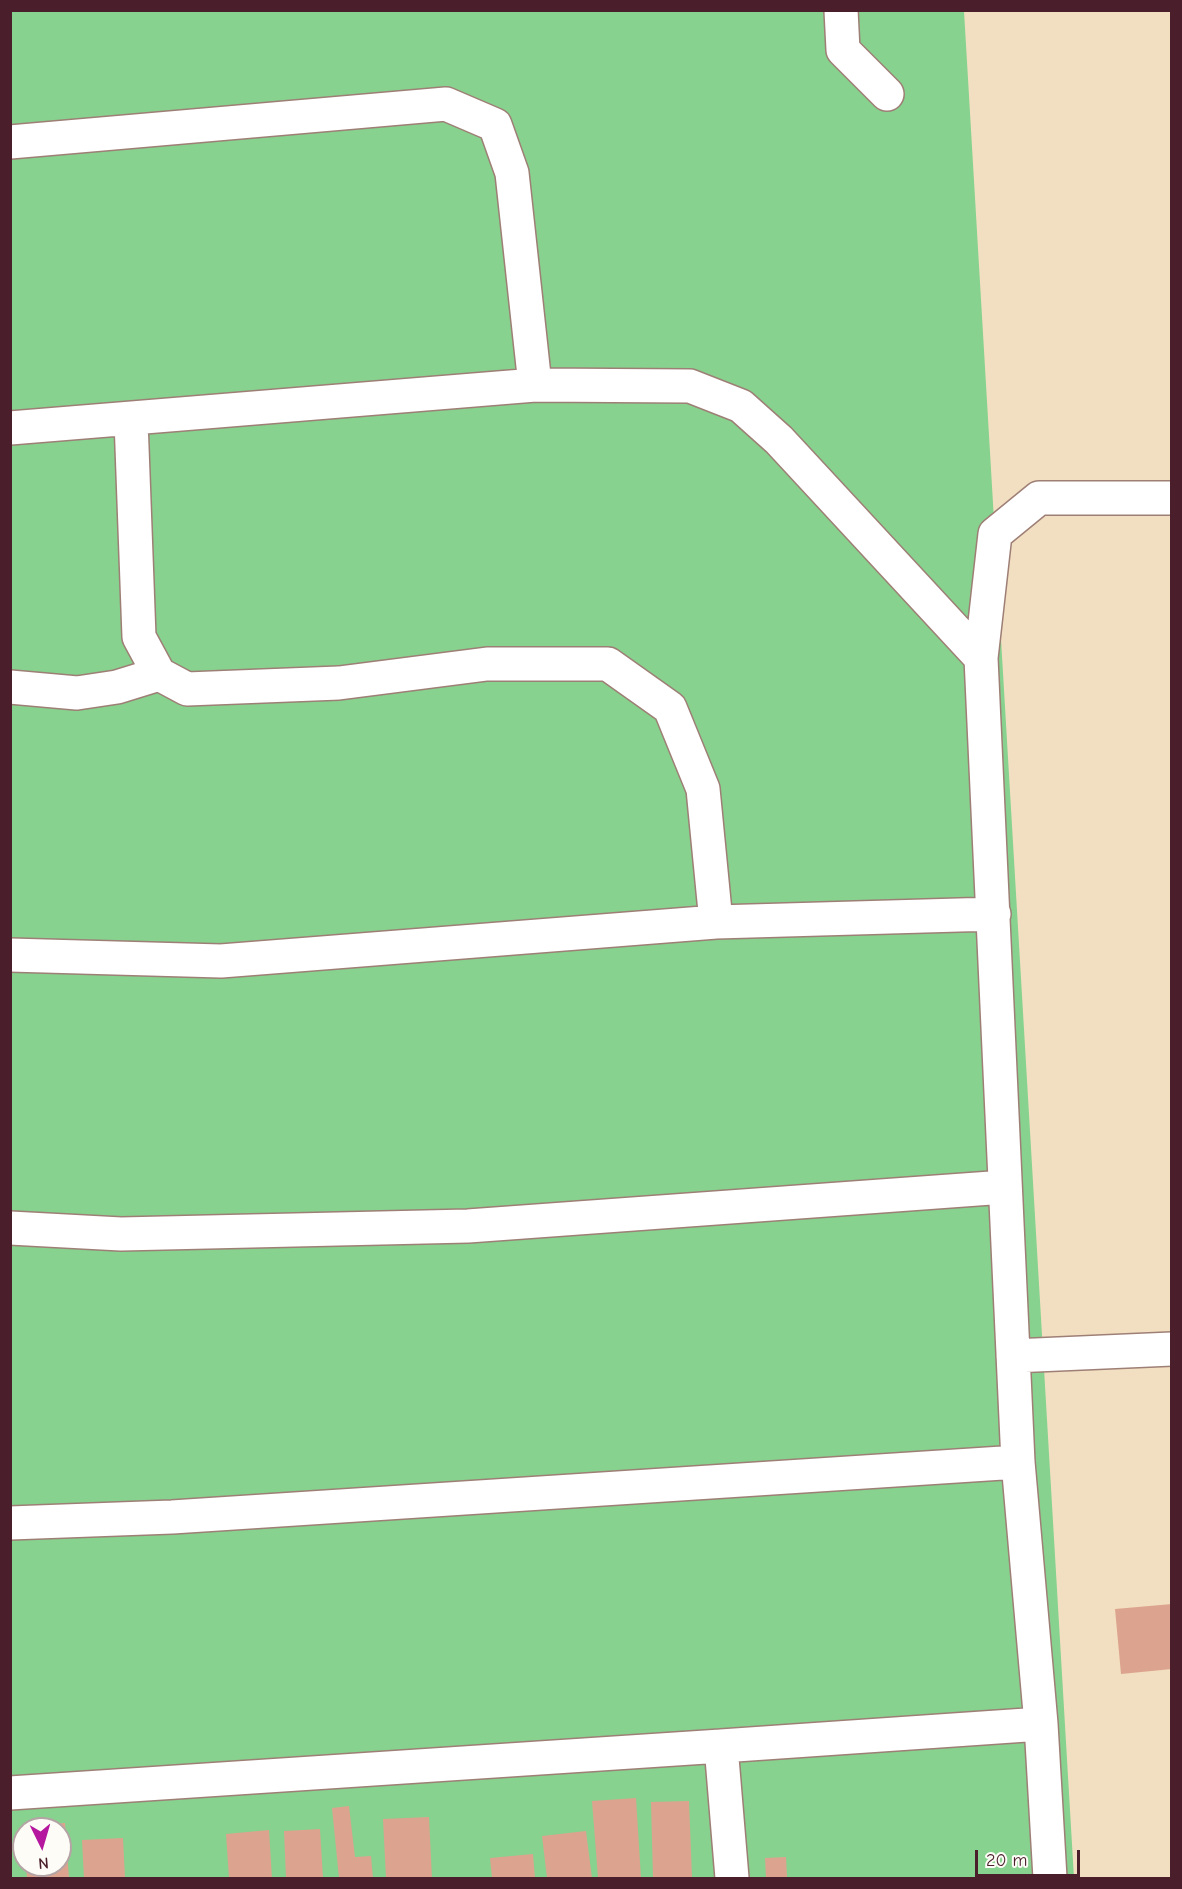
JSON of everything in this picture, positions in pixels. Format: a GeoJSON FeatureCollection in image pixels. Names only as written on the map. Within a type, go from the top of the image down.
{"type":"FeatureCollection","features":[{"type":"Feature","properties":{"kind":"street"},"geometry":{"type":"LineString","coordinates":[[841,10],[843,50],[887,94]]}},
{"type":"Feature","properties":{"kind":"street"},"geometry":{"type":"LineString","coordinates":[[10,142],[446,104],[495,125],[512,173],[536,385]]}},
{"type":"Feature","properties":{"kind":"street"},"geometry":{"type":"LineString","coordinates":[[10,428],[131,420],[536,385],[690,386],[741,406],[779,440],[981,658]]}},
{"type":"Feature","properties":{"kind":"street"},"geometry":{"type":"LineString","coordinates":[[131,420],[139,638],[159,674],[187,689],[339,683],[487,664],[608,664],[670,708],[703,789],[716,922]]}},
{"type":"Feature","properties":{"kind":"street"},"geometry":{"type":"LineString","coordinates":[[1050,1878],[1041,1724],[1018,1462],[981,658],[995,534],[1039,498],[1172,498]]}},
{"type":"Feature","properties":{"kind":"street"},"geometry":{"type":"LineString","coordinates":[[10,687],[77,693],[117,687],[159,674]]}},
{"type":"Feature","properties":{"kind":"street"},"geometry":{"type":"LineString","coordinates":[[10,955],[221,961],[716,922],[994,914]]}},
{"type":"Feature","properties":{"kind":"street"},"geometry":{"type":"LineString","coordinates":[[10,1228],[121,1234],[468,1226],[1005,1187]]}},
{"type":"Feature","properties":{"kind":"street"},"geometry":{"type":"LineString","coordinates":[[1013,1356],[1172,1349]]}},
{"type":"Feature","properties":{"kind":"street"},"geometry":{"type":"LineString","coordinates":[[10,1523],[172,1517],[1018,1462]]}},
{"type":"Feature","properties":{"kind":"street"},"geometry":{"type":"LineString","coordinates":[[10,1793],[1041,1724]]}},
{"type":"Feature","properties":{"kind":"street"},"geometry":{"type":"LineString","coordinates":[[721,1746],[732,1878]]}},
{"type":"Feature","properties":{"kind":"green space"},"geometry":{"type":"Polygon","coordinates":[[[11,11],[964,11],[1074,1878],[11,1878],[11,11]]]}},
{"type":"Feature","properties":{"kind":"building"},"geometry":{"type":"Polygon","coordinates":[[[1172,1604],[1172,1669],[1121,1674],[1115,1609],[1172,1604]]]}},
{"type":"Feature","properties":{"kind":"building"},"geometry":{"type":"Polygon","coordinates":[[[636,1798],[641,1878],[598,1878],[592,1801],[636,1798]]]}},
{"type":"Feature","properties":{"kind":"building"},"geometry":{"type":"Polygon","coordinates":[[[689,1801],[692,1877],[653,1878],[651,1802],[689,1801]]]}},
{"type":"Feature","properties":{"kind":"building"},"geometry":{"type":"Polygon","coordinates":[[[349,1806],[355,1857],[371,1856],[373,1878],[339,1878],[332,1808],[349,1806]]]}},
{"type":"Feature","properties":{"kind":"building"},"geometry":{"type":"Polygon","coordinates":[[[429,1817],[432,1878],[386,1878],[383,1819],[429,1817]]]}},
{"type":"Feature","properties":{"kind":"building"},"geometry":{"type":"Polygon","coordinates":[[[320,1829],[323,1878],[286,1878],[284,1831],[320,1829]]]}},
{"type":"Feature","properties":{"kind":"building"},"geometry":{"type":"Polygon","coordinates":[[[269,1830],[272,1878],[229,1878],[226,1834],[269,1830]]]}},
{"type":"Feature","properties":{"kind":"building"},"geometry":{"type":"Polygon","coordinates":[[[586,1831],[592,1878],[547,1878],[542,1836],[586,1831]]]}},
{"type":"Feature","properties":{"kind":"building"},"geometry":{"type":"Polygon","coordinates":[[[123,1838],[125,1878],[84,1878],[82,1840],[123,1838]]]}},
{"type":"Feature","properties":{"kind":"building"},"geometry":{"type":"Polygon","coordinates":[[[533,1854],[535,1878],[492,1878],[490,1858],[533,1854]]]}},
{"type":"Feature","properties":{"kind":"building"},"geometry":{"type":"Polygon","coordinates":[[[786,1857],[787,1878],[766,1878],[765,1858],[786,1857]]]}},
{"type":"Feature","properties":{"kind":"building"},"geometry":{"type":"Polygon","coordinates":[[[27,1877],[69,1878],[27,1878],[27,1877]]]}}]}
